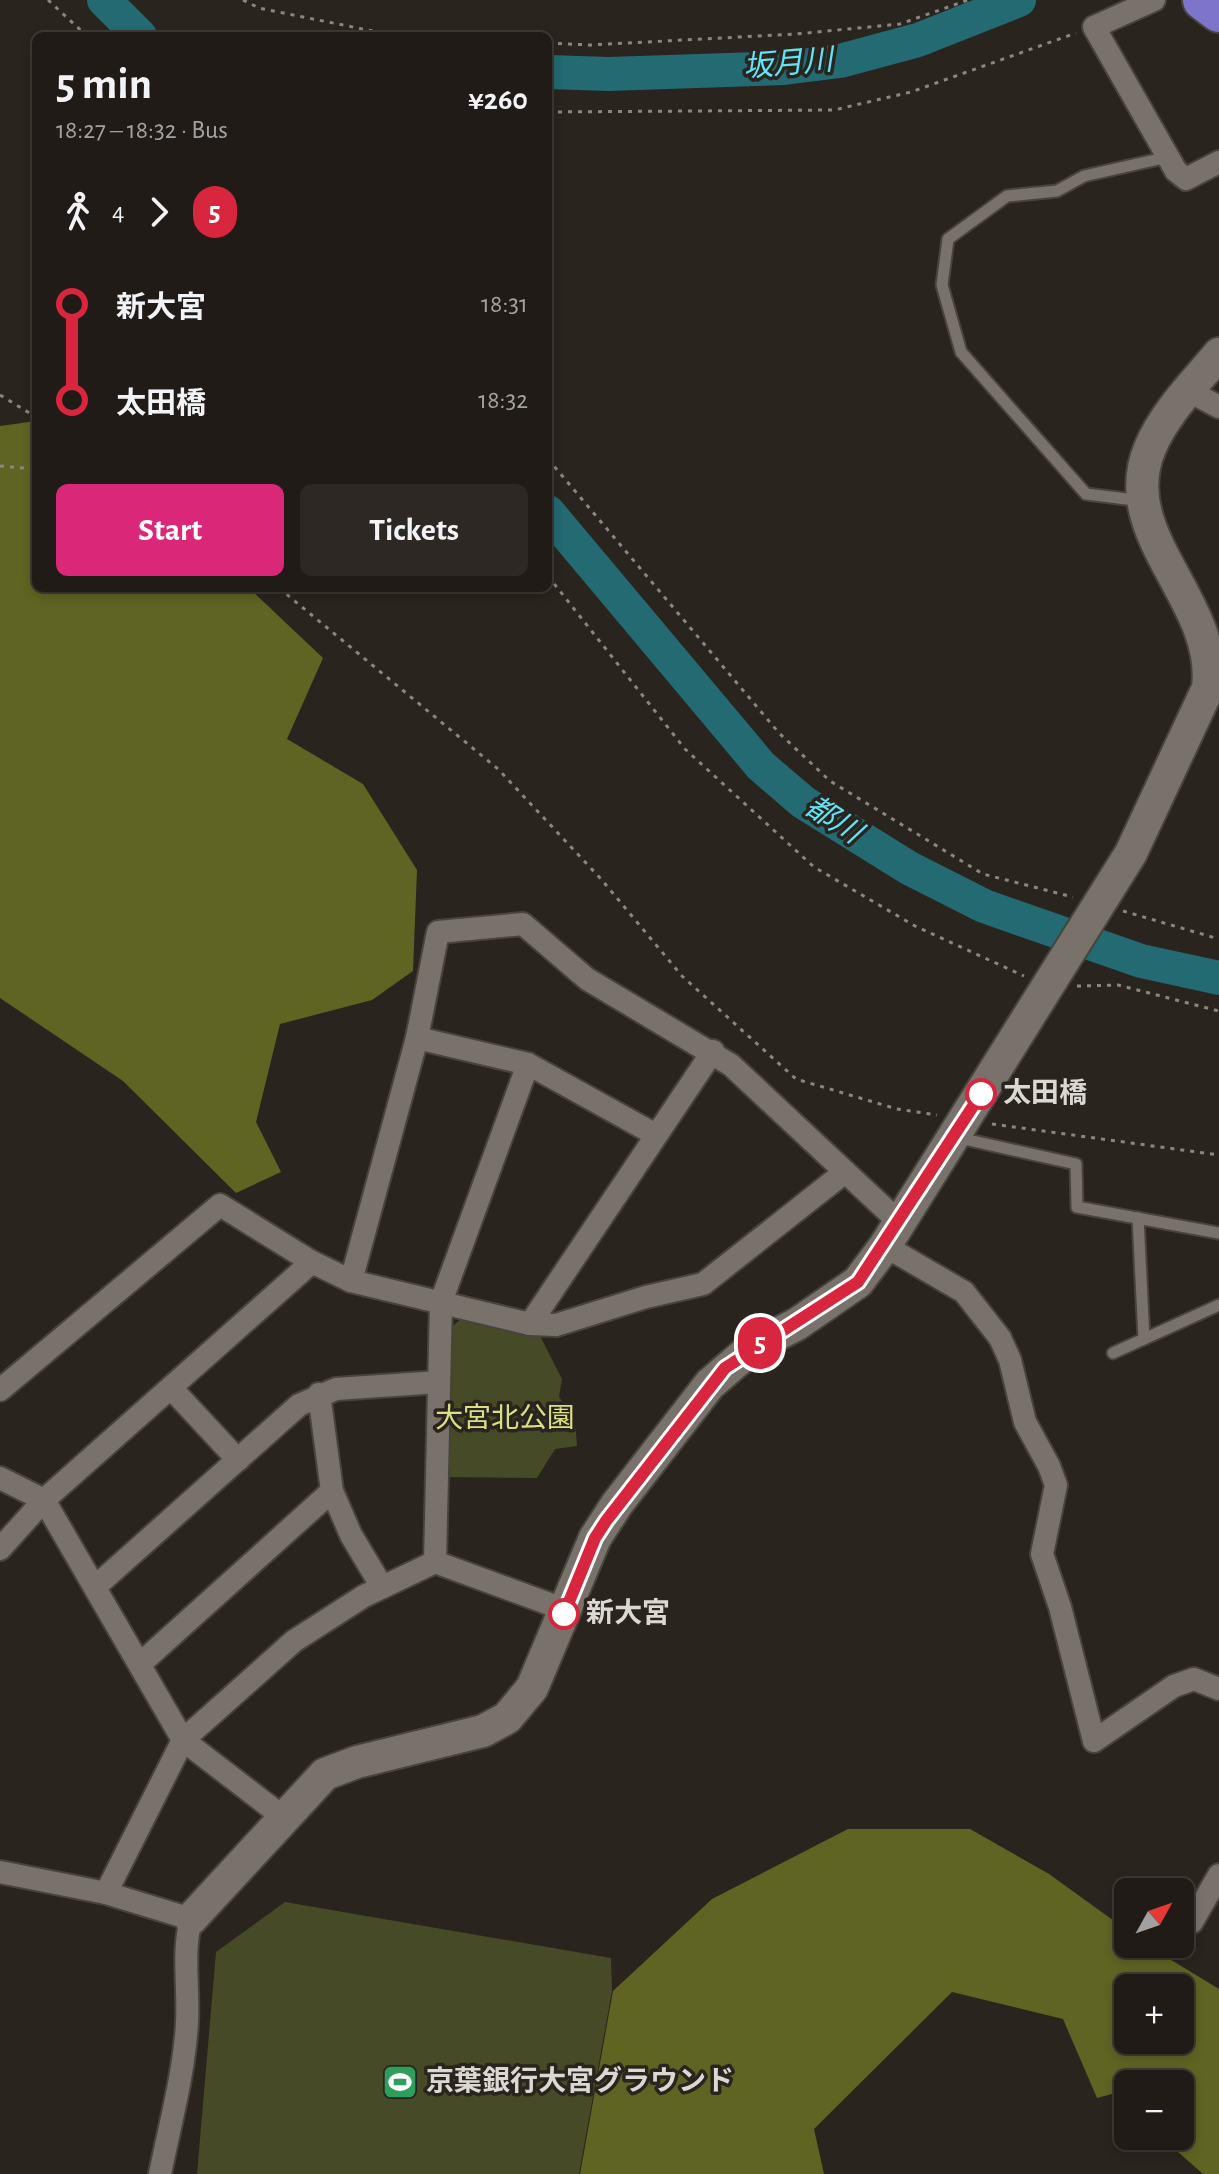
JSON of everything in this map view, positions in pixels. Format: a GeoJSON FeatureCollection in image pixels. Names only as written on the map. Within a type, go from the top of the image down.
{"type":"FeatureCollection","features":[{"type":"Feature","properties":{"kind":"highway"},"geometry":{"type":"LineString","coordinates":[[1203,0],[1219,12]]}},
{"type":"Feature","properties":{"kind":"street"},"geometry":{"type":"LineString","coordinates":[[1154,0],[1094,27],[1168,157],[1186,179],[1219,162]]}},
{"type":"Feature","properties":{"kind":"street"},"geometry":{"type":"LineString","coordinates":[[160,2174],[180,2077],[187,2022],[185,1941],[191,1919],[325,1774],[357,1762],[483,1731],[507,1718],[532,1688],[602,1527],[710,1384],[753,1347],[797,1324],[858,1282],[960,1128],[1151,815],[1202,702],[1213,668],[1215,649],[1143,501],[1149,450],[1162,424],[1219,354]]}},
{"type":"Feature","properties":{"kind":"street"},"geometry":{"type":"LineString","coordinates":[[1189,391],[1219,407]]}},
{"type":"Feature","properties":{"kind":"street"},"geometry":{"type":"LineString","coordinates":[[351,1281],[417,1038],[438,932],[523,924],[587,979],[713,1051],[845,1172],[892,1234],[964,1292],[1000,1338],[1010,1360],[1025,1422],[1056,1485],[1042,1554],[1060,1607],[1094,1741],[1174,1686],[1194,1679],[1219,1689]]}},
{"type":"Feature","properties":{"kind":"street"},"geometry":{"type":"LineString","coordinates":[[417,1038],[528,1064],[656,1135]]}},
{"type":"Feature","properties":{"kind":"street"},"geometry":{"type":"LineString","coordinates":[[530,1324],[713,1051]]}},
{"type":"Feature","properties":{"kind":"street"},"geometry":{"type":"LineString","coordinates":[[435,1562],[441,1302],[528,1064]]}},
{"type":"Feature","properties":{"kind":"street"},"geometry":{"type":"LineString","coordinates":[[0,1390],[220,1205],[312,1262],[351,1281],[530,1324],[556,1325],[646,1297],[703,1284],[845,1172]]}},
{"type":"Feature","properties":{"kind":"street"},"geometry":{"type":"LineString","coordinates":[[0,1549],[44,1500],[312,1262]]}},
{"type":"Feature","properties":{"kind":"street"},"geometry":{"type":"LineString","coordinates":[[95,1587],[299,1405],[336,1389],[439,1382]]}},
{"type":"Feature","properties":{"kind":"street"},"geometry":{"type":"LineString","coordinates":[[171,1388],[238,1460]]}},
{"type":"Feature","properties":{"kind":"street"},"geometry":{"type":"LineString","coordinates":[[319,1394],[332,1491],[351,1535],[382,1587]]}},
{"type":"Feature","properties":{"kind":"street"},"geometry":{"type":"LineString","coordinates":[[0,1478],[44,1500],[183,1740],[283,1817]]}},
{"type":"Feature","properties":{"kind":"street"},"geometry":{"type":"LineString","coordinates":[[140,1664],[332,1491]]}},
{"type":"Feature","properties":{"kind":"street"},"geometry":{"type":"LineString","coordinates":[[106,1893],[183,1740],[294,1641],[382,1587],[435,1562],[566,1610]]}},
{"type":"Feature","properties":{"kind":"street"},"geometry":{"type":"LineString","coordinates":[[0,1872],[106,1893],[191,1919]]}},
{"type":"Feature","properties":{"kind":"street"},"geometry":{"type":"LineString","coordinates":[[1194,1919],[1219,1875]]}},
{"type":"Feature","properties":{"kind":"lane"},"geometry":{"type":"LineString","coordinates":[[1143,501],[1086,494],[961,352],[942,285],[948,239],[1007,196],[1057,191],[1084,176],[1168,157]]}},
{"type":"Feature","properties":{"kind":"lane"},"geometry":{"type":"LineString","coordinates":[[960,1128],[1076,1164],[1077,1207],[1219,1233]]}},
{"type":"Feature","properties":{"kind":"lane"},"geometry":{"type":"LineString","coordinates":[[1138,1218],[1144,1339]]}},
{"type":"Feature","properties":{"kind":"lane"},"geometry":{"type":"LineString","coordinates":[[1113,1353],[1219,1305]]}},
{"type":"Feature","properties":{"kind":"path"},"geometry":{"type":"LineString","coordinates":[[48,0],[83,32]]}},
{"type":"Feature","properties":{"kind":"path"},"geometry":{"type":"LineString","coordinates":[[243,0],[259,8],[377,32]]}},
{"type":"Feature","properties":{"kind":"path"},"geometry":{"type":"LineString","coordinates":[[552,43],[590,45],[885,26],[900,24],[968,0]]}},
{"type":"Feature","properties":{"kind":"path"},"geometry":{"type":"LineString","coordinates":[[552,112],[834,110],[911,92],[1094,27]]}},
{"type":"Feature","properties":{"kind":"path"},"geometry":{"type":"LineString","coordinates":[[0,395],[32,415]]}},
{"type":"Feature","properties":{"kind":"path"},"geometry":{"type":"LineString","coordinates":[[552,464],[779,733],[830,781],[983,874],[1219,939]]}},
{"type":"Feature","properties":{"kind":"path"},"geometry":{"type":"LineString","coordinates":[[0,466],[32,469]]}},
{"type":"Feature","properties":{"kind":"path"},"geometry":{"type":"LineString","coordinates":[[552,581],[685,749],[814,867],[915,926],[1047,987],[1118,985],[1219,1011]]}},
{"type":"Feature","properties":{"kind":"path"},"geometry":{"type":"LineString","coordinates":[[284,592],[498,769],[601,879],[682,976],[796,1079],[960,1128],[1219,1155]]}},
{"type":"Feature","properties":{"kind":"green space"},"geometry":{"type":"Polygon","coordinates":[[[32,422],[32,592],[253,592],[323,658],[287,739],[363,784],[417,870],[413,971],[372,1000],[280,1024],[256,1122],[281,1172],[236,1193],[123,1081],[0,998],[0,426],[32,422]]]}},
{"type":"Feature","properties":{"kind":"green space","name":"大宮北公園"},"geometry":{"type":"Polygon","coordinates":[[[461,1319],[539,1334],[562,1379],[559,1397],[575,1420],[577,1446],[555,1449],[537,1478],[445,1477],[447,1331],[461,1319]]]}},
{"type":"Feature","properties":{"kind":"green space"},"geometry":{"type":"Polygon","coordinates":[[[848,1829],[970,1829],[1049,1874],[1114,1921],[1114,1958],[1168,1958],[1219,1989],[1219,2174],[1203,2174],[1176,2150],[1194,2150],[1194,2070],[1114,2070],[1114,2096],[1097,2098],[1063,2019],[952,1992],[814,2129],[824,2174],[580,2174],[613,1991],[712,1899],[848,1829]]]}},
{"type":"Feature","properties":{"kind":"green space","name":"京葉銀行大宮グラウンド"},"geometry":{"type":"Polygon","coordinates":[[[285,1902],[611,1958],[612,1991],[579,2174],[197,2174],[216,1952],[285,1902]]]}},
{"type":"Feature","properties":{"kind":"waterway","name":"都川"},"geometry":{"type":"LineString","coordinates":[[104,0],[136,32]]}},
{"type":"Feature","properties":{"kind":"waterway","name":"坂月川"},"geometry":{"type":"LineString","coordinates":[[552,72],[609,74],[784,68],[840,61],[918,40],[1019,0]]}},
{"type":"Feature","properties":{"kind":"waterway","name":"都川"},"geometry":{"type":"LineString","coordinates":[[552,517],[761,766],[803,802],[909,868],[984,906],[1141,961],[1219,978]]}},
{"type":"Feature","properties":{"kind":"bus line","name":"5"},"geometry":{"type":"LineString","coordinates":[[564,1614],[595,1538],[617,1504],[710,1384],[753,1347],[797,1324],[858,1282],[885,1246],[981,1094]]}},
{"type":"Feature","properties":{"kind":"place","name":"太田橋"},"geometry":{"type":"Point","coordinates":[981,1094]}},
{"type":"Feature","properties":{"kind":"place","name":"新大宮"},"geometry":{"type":"Point","coordinates":[564,1614]}},
{"type":"Feature","properties":{"kind":"place","name":"京葉銀行大宮グラウンド"},"geometry":{"type":"Point","coordinates":[400,2082]}}]}
